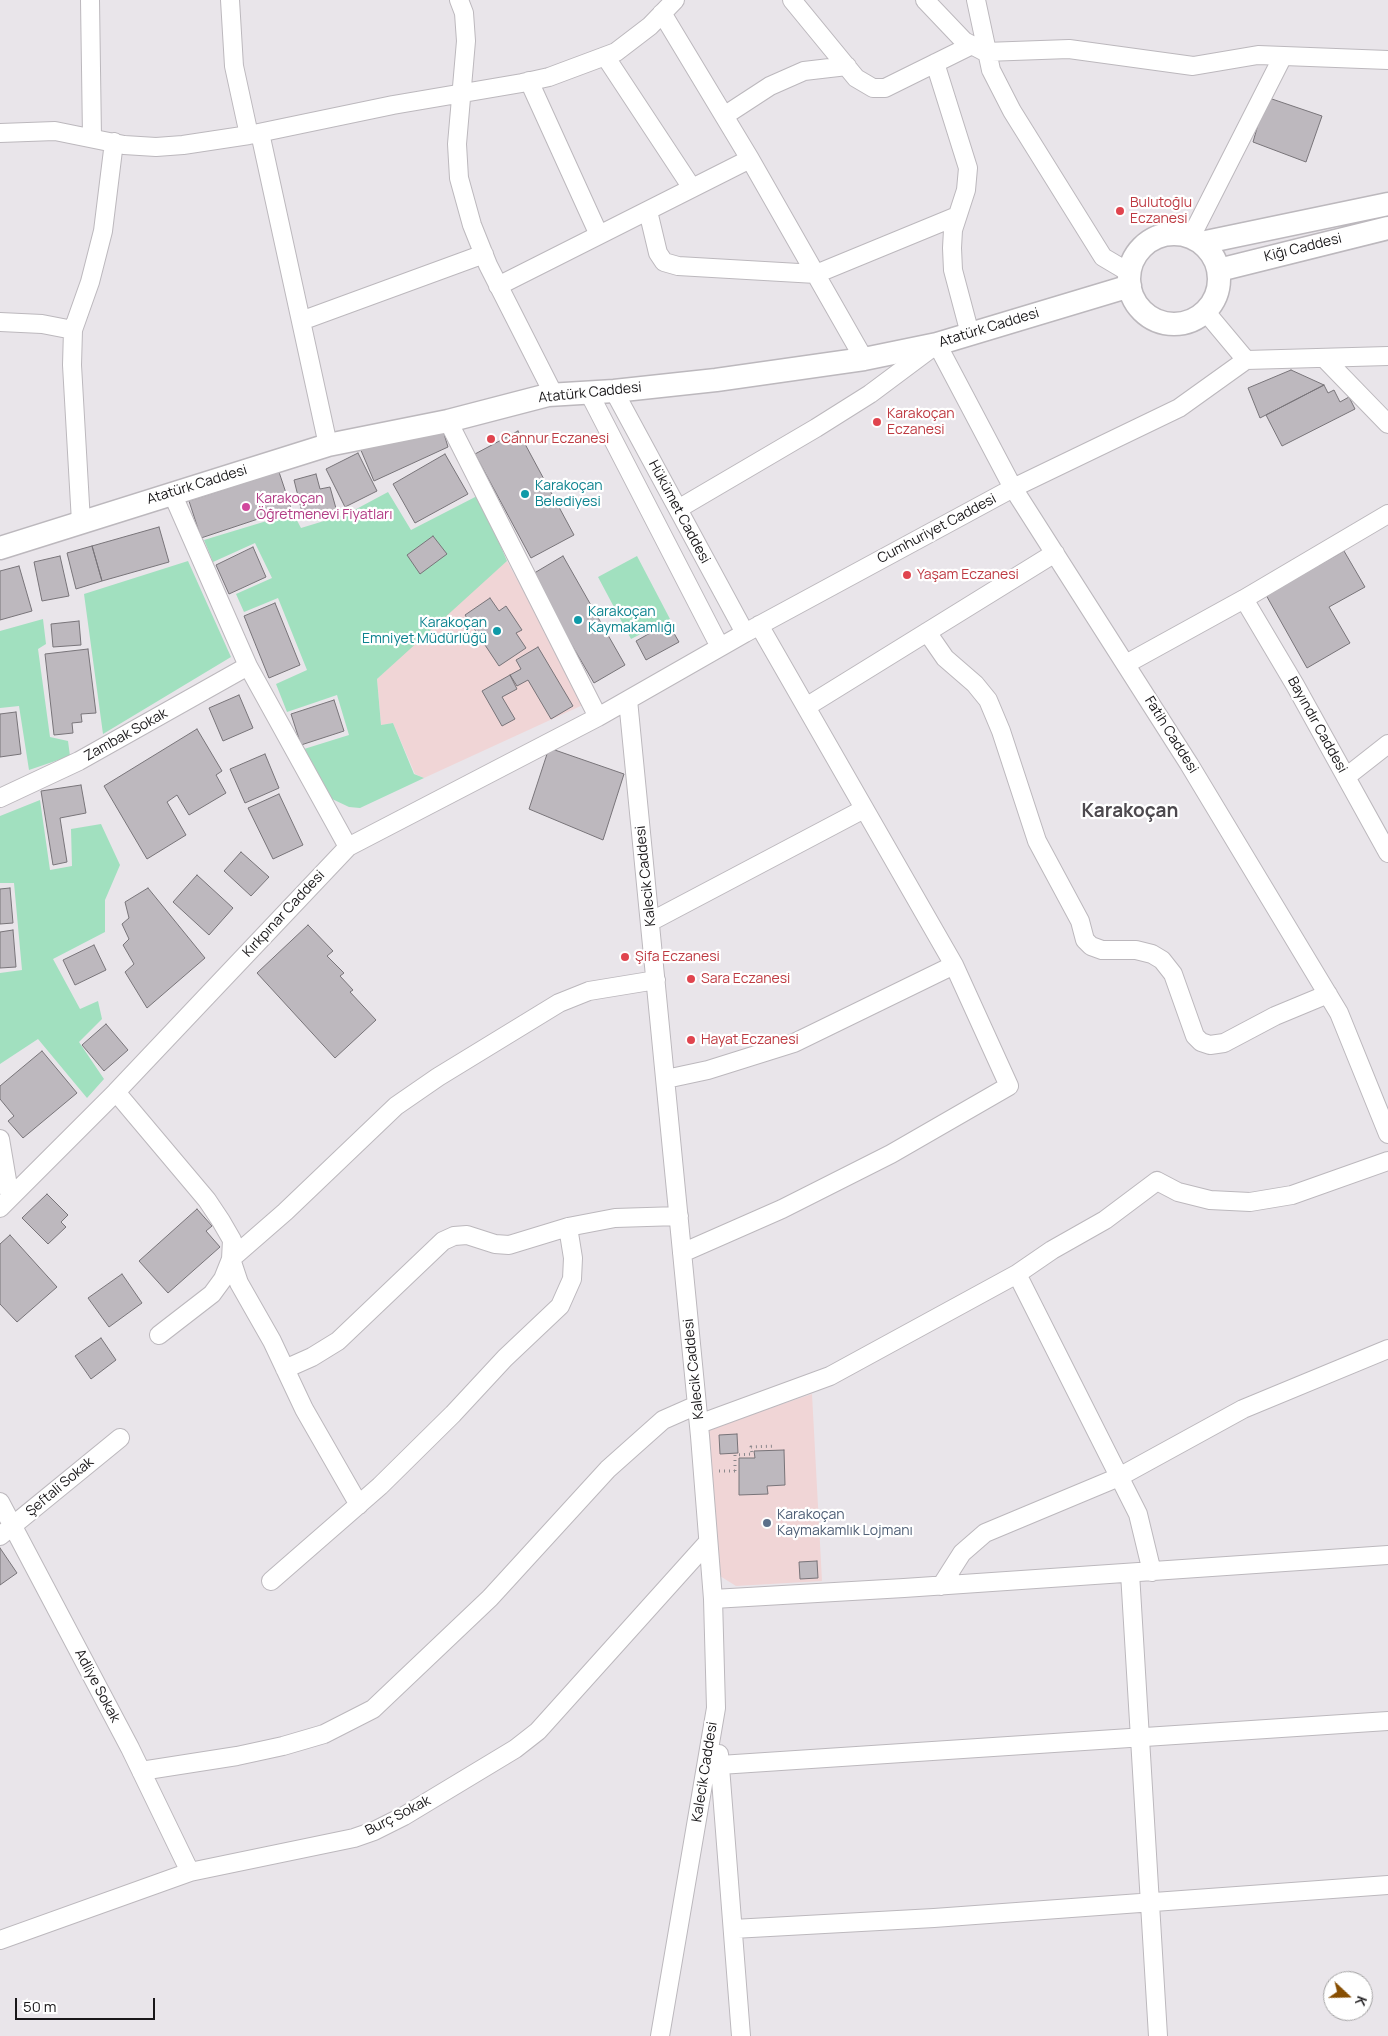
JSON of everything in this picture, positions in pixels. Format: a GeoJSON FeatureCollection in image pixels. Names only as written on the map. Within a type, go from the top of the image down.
{"type":"FeatureCollection","features":[{"type":"Feature","properties":{"kind":"main road"},"geometry":{"type":"LineString","coordinates":[[1196,240],[1209,250],[1219,270],[1217,292],[1206,311],[1184,323],[1160,322],[1140,308],[1130,280],[1133,262],[1148,242],[1169,234],[1196,240],[1388,204]]}},
{"type":"Feature","properties":{"kind":"main road","name":"Kiğı Caddesi"},"geometry":{"type":"LineString","coordinates":[[1219,270],[1388,228]]}},
{"type":"Feature","properties":{"kind":"main road","name":"Atatürk Caddesi"},"geometry":{"type":"LineString","coordinates":[[0,548],[328,445],[448,421],[554,395],[614,391],[716,380],[864,358],[937,344],[1130,280]]}},
{"type":"Feature","properties":{"kind":"street"},"geometry":{"type":"LineString","coordinates":[[90,0],[92,137]]}},
{"type":"Feature","properties":{"kind":"street"},"geometry":{"type":"LineString","coordinates":[[230,0],[234,66],[255,134],[301,321],[328,445]]}},
{"type":"Feature","properties":{"kind":"street"},"geometry":{"type":"LineString","coordinates":[[0,133],[55,131],[114,142],[156,147],[255,134],[462,93],[529,82],[549,77],[616,52],[650,26],[676,0]]}},
{"type":"Feature","properties":{"kind":"street"},"geometry":{"type":"LineString","coordinates":[[792,0],[861,83],[879,88],[885,88],[935,64],[979,48],[1069,49],[1193,66],[1258,55],[1388,60]]}},
{"type":"Feature","properties":{"kind":"street"},"geometry":{"type":"LineString","coordinates":[[925,0],[949,27],[979,48]]}},
{"type":"Feature","properties":{"kind":"street"},"geometry":{"type":"LineString","coordinates":[[976,0],[979,48],[1012,111],[1103,257],[1130,280]]}},
{"type":"Feature","properties":{"kind":"street"},"geometry":{"type":"LineString","coordinates":[[464,4],[466,41],[457,144],[459,178],[472,225],[498,286],[554,395]]}},
{"type":"Feature","properties":{"kind":"street"},"geometry":{"type":"LineString","coordinates":[[662,13],[750,159],[864,358]]}},
{"type":"Feature","properties":{"kind":"street"},"geometry":{"type":"LineString","coordinates":[[605,56],[692,188]]}},
{"type":"Feature","properties":{"kind":"street"},"geometry":{"type":"LineString","coordinates":[[1196,240],[1283,56]]}},
{"type":"Feature","properties":{"kind":"street"},"geometry":{"type":"LineString","coordinates":[[935,64],[968,168],[966,190],[957,216],[952,248],[953,270],[970,334]]}},
{"type":"Feature","properties":{"kind":"street"},"geometry":{"type":"LineString","coordinates":[[724,116],[770,86],[804,71],[846,66]]}},
{"type":"Feature","properties":{"kind":"street"},"geometry":{"type":"LineString","coordinates":[[529,82],[600,235]]}},
{"type":"Feature","properties":{"kind":"street"},"geometry":{"type":"LineString","coordinates":[[81,522],[72,365],[73,330],[90,282],[103,231],[114,142]]}},
{"type":"Feature","properties":{"kind":"street"},"geometry":{"type":"LineString","coordinates":[[498,286],[750,159]]}},
{"type":"Feature","properties":{"kind":"street"},"geometry":{"type":"LineString","coordinates":[[648,210],[658,253],[664,262],[678,266],[816,274],[957,216]]}},
{"type":"Feature","properties":{"kind":"street"},"geometry":{"type":"LineString","coordinates":[[301,321],[484,254]]}},
{"type":"Feature","properties":{"kind":"street"},"geometry":{"type":"LineString","coordinates":[[1206,311],[1246,360],[1388,356]]}},
{"type":"Feature","properties":{"kind":"street"},"geometry":{"type":"LineString","coordinates":[[0,322],[42,324],[73,330]]}},
{"type":"Feature","properties":{"kind":"street"},"geometry":{"type":"LineString","coordinates":[[678,509],[870,394],[937,344]]}},
{"type":"Feature","properties":{"kind":"street","name":"Fatih Caddesi"},"geometry":{"type":"LineString","coordinates":[[937,344],[1014,488],[1126,664],[1339,1013],[1388,1134]]}},
{"type":"Feature","properties":{"kind":"street"},"geometry":{"type":"LineString","coordinates":[[1324,358],[1388,424]]}},
{"type":"Feature","properties":{"kind":"street","name":"Cumhuriyet Caddesi"},"geometry":{"type":"LineString","coordinates":[[628,700],[752,629],[1014,488],[1179,408],[1246,360]]}},
{"type":"Feature","properties":{"kind":"street","name":"Hükümet Caddesi"},"geometry":{"type":"LineString","coordinates":[[614,391],[678,509],[752,629],[806,707],[954,965],[1009,1086],[891,1154],[782,1209],[682,1252]]}},
{"type":"Feature","properties":{"kind":"street"},"geometry":{"type":"LineString","coordinates":[[589,392],[720,647]]}},
{"type":"Feature","properties":{"kind":"street"},"geometry":{"type":"LineString","coordinates":[[448,421],[598,717]]}},
{"type":"Feature","properties":{"kind":"street"},"geometry":{"type":"LineString","coordinates":[[172,493],[248,666],[348,847]]}},
{"type":"Feature","properties":{"kind":"street"},"geometry":{"type":"LineString","coordinates":[[1126,664],[1244,599],[1388,514]]}},
{"type":"Feature","properties":{"kind":"street"},"geometry":{"type":"LineString","coordinates":[[806,707],[1055,553]]}},
{"type":"Feature","properties":{"kind":"street","name":"Bayındır Caddesi"},"geometry":{"type":"LineString","coordinates":[[1244,599],[1295,685],[1388,853]]}},
{"type":"Feature","properties":{"kind":"street"},"geometry":{"type":"LineString","coordinates":[[927,632],[945,658],[975,684],[988,700],[1001,731],[1037,841],[1080,921],[1085,940],[1091,946],[1102,950],[1136,950],[1152,954],[1162,960],[1173,974],[1195,1036],[1201,1042],[1210,1045],[1224,1043],[1275,1016],[1328,994]]}},
{"type":"Feature","properties":{"kind":"street","name":"Zambak Sokak"},"geometry":{"type":"LineString","coordinates":[[0,798],[79,761],[248,666]]}},
{"type":"Feature","properties":{"kind":"street","name":"Kırkpınar Caddesi"},"geometry":{"type":"LineString","coordinates":[[5,1203],[116,1092],[348,847],[628,700]]}},
{"type":"Feature","properties":{"kind":"street","name":"Kalecik Caddesi"},"geometry":{"type":"LineString","coordinates":[[628,700],[699,1424],[713,1599],[716,1708],[660,2036]]}},
{"type":"Feature","properties":{"kind":"street"},"geometry":{"type":"LineString","coordinates":[[1346,777],[1388,744]]}},
{"type":"Feature","properties":{"kind":"street"},"geometry":{"type":"LineString","coordinates":[[650,922],[864,808]]}},
{"type":"Feature","properties":{"kind":"street"},"geometry":{"type":"LineString","coordinates":[[666,1079],[708,1070],[794,1043],[954,965]]}},
{"type":"Feature","properties":{"kind":"street"},"geometry":{"type":"LineString","coordinates":[[231,1259],[285,1212],[396,1106],[438,1077],[559,1003],[589,991],[656,980]]}},
{"type":"Feature","properties":{"kind":"street"},"geometry":{"type":"LineString","coordinates":[[116,1092],[207,1200],[232,1240],[231,1259],[223,1279],[212,1294],[159,1335]]}},
{"type":"Feature","properties":{"kind":"street"},"geometry":{"type":"LineString","coordinates":[[0,1139],[5,1203]]}},
{"type":"Feature","properties":{"kind":"street"},"geometry":{"type":"LineString","coordinates":[[699,1424],[830,1376],[1018,1274],[1052,1250],[1105,1220],[1157,1181],[1178,1192],[1210,1200],[1250,1202],[1292,1195],[1388,1161]]}},
{"type":"Feature","properties":{"kind":"street"},"geometry":{"type":"LineString","coordinates":[[285,1369],[312,1357],[338,1341],[443,1241],[454,1236],[467,1235],[495,1244],[508,1245],[568,1227],[615,1218],[679,1216]]}},
{"type":"Feature","properties":{"kind":"street"},"geometry":{"type":"LineString","coordinates":[[271,1581],[359,1505],[453,1414],[505,1358],[560,1306],[572,1279],[573,1258],[568,1227]]}},
{"type":"Feature","properties":{"kind":"street"},"geometry":{"type":"LineString","coordinates":[[231,1259],[239,1283],[304,1408],[359,1505]]}},
{"type":"Feature","properties":{"kind":"street"},"geometry":{"type":"LineString","coordinates":[[1018,1274],[1138,1514],[1152,1572]]}},
{"type":"Feature","properties":{"kind":"street"},"geometry":{"type":"LineString","coordinates":[[941,1586],[962,1553],[985,1533],[1119,1477],[1243,1409],[1388,1350]]}},
{"type":"Feature","properties":{"kind":"street"},"geometry":{"type":"LineString","coordinates":[[141,1772],[237,1756],[283,1746],[324,1734],[373,1709],[490,1598],[608,1469],[663,1420],[697,1405]]}},
{"type":"Feature","properties":{"kind":"street","name":"Şeftali Sokak"},"geometry":{"type":"LineString","coordinates":[[6,1531],[120,1438]]}},
{"type":"Feature","properties":{"kind":"street","name":"Adliye Sokak"},"geometry":{"type":"LineString","coordinates":[[0,1502],[6,1531],[141,1772],[190,1872]]}},
{"type":"Feature","properties":{"kind":"street","name":"Burç Sokak"},"geometry":{"type":"LineString","coordinates":[[0,1940],[190,1872],[354,1838],[374,1831],[404,1816],[515,1749],[538,1731],[559,1710],[708,1542]]}},
{"type":"Feature","properties":{"kind":"street"},"geometry":{"type":"LineString","coordinates":[[713,1599],[1130,1574],[1388,1555]]}},
{"type":"Feature","properties":{"kind":"street"},"geometry":{"type":"LineString","coordinates":[[1130,1574],[1158,2036]]}},
{"type":"Feature","properties":{"kind":"street"},"geometry":{"type":"LineString","coordinates":[[716,1708],[741,2036]]}},
{"type":"Feature","properties":{"kind":"street"},"geometry":{"type":"LineString","coordinates":[[720,1765],[1388,1721]]}},
{"type":"Feature","properties":{"kind":"street"},"geometry":{"type":"LineString","coordinates":[[733,1929],[934,1918],[1388,1885]]}},
{"type":"Feature","properties":{"kind":"path"},"geometry":{"type":"LineString","coordinates":[[735,1471],[735,1455],[752,1454],[752,1447],[775,1446]]}},
{"type":"Feature","properties":{"kind":"shaded area"},"geometry":{"type":"Polygon","coordinates":[[[507,561],[585,704],[424,778],[415,774],[393,723],[381,725],[377,679],[453,605],[507,561]]]}},
{"type":"Feature","properties":{"kind":"shaded area","name":"Karakoçan Kaymakamlık Lojmanı"},"geometry":{"type":"Polygon","coordinates":[[[812,1394],[822,1581],[736,1586],[720,1576],[708,1429],[812,1394]]]}},
{"type":"Feature","properties":{"kind":"green space"},"geometry":{"type":"Polygon","coordinates":[[[388,492],[411,530],[479,495],[507,561],[377,679],[381,725],[393,723],[414,774],[424,778],[360,808],[349,807],[330,798],[304,749],[349,735],[337,695],[287,712],[276,684],[307,670],[278,598],[244,612],[236,594],[272,578],[255,543],[213,562],[204,540],[293,513],[301,528],[347,514],[388,492]]]}},
{"type":"Feature","properties":{"kind":"green space"},"geometry":{"type":"Polygon","coordinates":[[[637,556],[670,619],[631,639],[598,577],[637,556]]]}},
{"type":"Feature","properties":{"kind":"green space"},"geometry":{"type":"Polygon","coordinates":[[[188,561],[231,657],[103,734],[84,594],[188,561]]]}},
{"type":"Feature","properties":{"kind":"green space"},"geometry":{"type":"Polygon","coordinates":[[[43,619],[46,644],[38,649],[50,737],[68,741],[70,756],[29,770],[19,706],[0,708],[0,631],[43,619]]]}},
{"type":"Feature","properties":{"kind":"green space"},"geometry":{"type":"Polygon","coordinates":[[[40,800],[50,870],[72,866],[71,829],[101,824],[120,865],[105,900],[105,932],[53,959],[80,1009],[98,1001],[102,1019],[79,1042],[104,1079],[87,1098],[38,1039],[0,1064],[0,973],[22,970],[14,883],[0,883],[0,816],[40,800]]]}},
{"type":"Feature","properties":{"kind":"building"},"geometry":{"type":"Polygon","coordinates":[[[1266,97],[1322,116],[1306,162],[1253,142],[1266,97]]]}},
{"type":"Feature","properties":{"kind":"building"},"geometry":{"type":"Polygon","coordinates":[[[1291,370],[1324,385],[1260,418],[1248,388],[1291,370]]]}},
{"type":"Feature","properties":{"kind":"building"},"geometry":{"type":"Polygon","coordinates":[[[1324,385],[1328,393],[1334,390],[1340,402],[1349,397],[1355,409],[1282,446],[1266,415],[1324,385]]]}},
{"type":"Feature","properties":{"kind":"building"},"geometry":{"type":"Polygon","coordinates":[[[441,424],[448,447],[374,481],[360,448],[441,424]]]}},
{"type":"Feature","properties":{"kind":"building","name":"Karakoçan Belediyesi"},"geometry":{"type":"Polygon","coordinates":[[[518,431],[574,535],[531,558],[475,454],[518,431]]]}},
{"type":"Feature","properties":{"kind":"building"},"geometry":{"type":"Polygon","coordinates":[[[358,453],[377,491],[345,507],[326,469],[358,453]]]}},
{"type":"Feature","properties":{"kind":"building"},"geometry":{"type":"Polygon","coordinates":[[[445,454],[468,494],[415,523],[393,484],[445,454]]]}},
{"type":"Feature","properties":{"kind":"building"},"geometry":{"type":"Polygon","coordinates":[[[279,472],[291,508],[201,538],[189,501],[279,472]]]}},
{"type":"Feature","properties":{"kind":"building"},"geometry":{"type":"Polygon","coordinates":[[[316,474],[320,489],[330,487],[337,512],[304,520],[294,480],[316,474]]]}},
{"type":"Feature","properties":{"kind":"building"},"geometry":{"type":"Polygon","coordinates":[[[159,527],[169,562],[102,581],[92,546],[159,527]]]}},
{"type":"Feature","properties":{"kind":"building"},"geometry":{"type":"Polygon","coordinates":[[[433,536],[447,554],[420,574],[407,555],[433,536]]]}},
{"type":"Feature","properties":{"kind":"building"},"geometry":{"type":"Polygon","coordinates":[[[92,546],[102,581],[76,589],[67,553],[92,546]]]}},
{"type":"Feature","properties":{"kind":"building"},"geometry":{"type":"Polygon","coordinates":[[[253,547],[266,577],[229,594],[216,565],[253,547]]]}},
{"type":"Feature","properties":{"kind":"building"},"geometry":{"type":"Polygon","coordinates":[[[1344,551],[1365,587],[1329,607],[1350,643],[1307,668],[1266,595],[1344,551]]]}},
{"type":"Feature","properties":{"kind":"building"},"geometry":{"type":"Polygon","coordinates":[[[60,556],[69,596],[42,601],[34,562],[60,556]]]}},
{"type":"Feature","properties":{"kind":"building","name":"Karakoçan Kaymakamlığı"},"geometry":{"type":"Polygon","coordinates":[[[563,556],[625,665],[594,683],[531,575],[563,556]]]}},
{"type":"Feature","properties":{"kind":"building"},"geometry":{"type":"Polygon","coordinates":[[[19,566],[32,611],[0,620],[0,571],[19,566]]]}},
{"type":"Feature","properties":{"kind":"building","name":"Karakoçan Emniyet Müdürlüğü"},"geometry":{"type":"Polygon","coordinates":[[[490,598],[499,611],[506,606],[522,630],[516,633],[526,648],[499,666],[465,615],[490,598]]]}},
{"type":"Feature","properties":{"kind":"building"},"geometry":{"type":"Polygon","coordinates":[[[275,603],[300,665],[269,678],[244,616],[275,603]]]}},
{"type":"Feature","properties":{"kind":"building"},"geometry":{"type":"Polygon","coordinates":[[[79,621],[81,645],[53,647],[51,624],[79,621]]]}},
{"type":"Feature","properties":{"kind":"building"},"geometry":{"type":"Polygon","coordinates":[[[668,623],[679,642],[646,660],[636,641],[668,623]]]}},
{"type":"Feature","properties":{"kind":"building"},"geometry":{"type":"Polygon","coordinates":[[[538,647],[573,706],[551,719],[528,680],[517,686],[510,675],[521,669],[516,660],[538,647]]]}},
{"type":"Feature","properties":{"kind":"building"},"geometry":{"type":"Polygon","coordinates":[[[88,649],[96,713],[81,714],[82,722],[72,723],[73,733],[54,735],[45,654],[88,649]]]}},
{"type":"Feature","properties":{"kind":"building"},"geometry":{"type":"Polygon","coordinates":[[[510,675],[517,689],[502,697],[515,719],[502,726],[482,691],[510,675]]]}},
{"type":"Feature","properties":{"kind":"building"},"geometry":{"type":"Polygon","coordinates":[[[239,695],[253,728],[223,741],[209,708],[239,695]]]}},
{"type":"Feature","properties":{"kind":"building"},"geometry":{"type":"Polygon","coordinates":[[[334,700],[344,731],[301,745],[291,714],[334,700]]]}},
{"type":"Feature","properties":{"kind":"building"},"geometry":{"type":"Polygon","coordinates":[[[16,712],[21,754],[0,757],[0,714],[16,712]]]}},
{"type":"Feature","properties":{"kind":"building"},"geometry":{"type":"Polygon","coordinates":[[[197,729],[222,771],[216,775],[226,793],[189,815],[177,795],[167,802],[186,835],[147,859],[104,786],[197,729]]]}},
{"type":"Feature","properties":{"kind":"building"},"geometry":{"type":"Polygon","coordinates":[[[549,748],[624,774],[603,840],[529,809],[549,748]]]}},
{"type":"Feature","properties":{"kind":"building"},"geometry":{"type":"Polygon","coordinates":[[[265,754],[279,788],[245,803],[230,769],[265,754]]]}},
{"type":"Feature","properties":{"kind":"building"},"geometry":{"type":"Polygon","coordinates":[[[81,785],[86,813],[60,818],[67,862],[53,865],[41,791],[81,785]]]}},
{"type":"Feature","properties":{"kind":"building"},"geometry":{"type":"Polygon","coordinates":[[[279,794],[303,845],[273,859],[248,808],[279,794]]]}},
{"type":"Feature","properties":{"kind":"building"},"geometry":{"type":"Polygon","coordinates":[[[241,852],[269,877],[251,896],[224,871],[241,852]]]}},
{"type":"Feature","properties":{"kind":"building"},"geometry":{"type":"Polygon","coordinates":[[[197,875],[233,908],[209,935],[173,902],[197,875]]]}},
{"type":"Feature","properties":{"kind":"building"},"geometry":{"type":"Polygon","coordinates":[[[10,888],[13,923],[0,924],[0,889],[10,888]]]}},
{"type":"Feature","properties":{"kind":"building"},"geometry":{"type":"Polygon","coordinates":[[[148,888],[205,958],[147,1008],[125,972],[134,964],[123,945],[129,939],[122,924],[129,918],[125,902],[148,888]]]}},
{"type":"Feature","properties":{"kind":"building"},"geometry":{"type":"Polygon","coordinates":[[[308,925],[333,951],[327,956],[344,973],[340,976],[353,990],[350,992],[376,1020],[335,1058],[257,973],[308,925]]]}},
{"type":"Feature","properties":{"kind":"building"},"geometry":{"type":"Polygon","coordinates":[[[13,930],[16,967],[0,968],[0,932],[13,930]]]}},
{"type":"Feature","properties":{"kind":"building"},"geometry":{"type":"Polygon","coordinates":[[[94,945],[106,970],[75,985],[63,960],[94,945]]]}},
{"type":"Feature","properties":{"kind":"building"},"geometry":{"type":"Polygon","coordinates":[[[106,1024],[128,1050],[104,1071],[82,1045],[106,1024]]]}},
{"type":"Feature","properties":{"kind":"building"},"geometry":{"type":"Polygon","coordinates":[[[42,1051],[77,1093],[23,1138],[8,1121],[14,1116],[0,1099],[0,1086],[42,1051]]]}},
{"type":"Feature","properties":{"kind":"building"},"geometry":{"type":"Polygon","coordinates":[[[47,1194],[68,1215],[61,1222],[66,1227],[48,1244],[22,1218],[47,1194]]]}},
{"type":"Feature","properties":{"kind":"building"},"geometry":{"type":"Polygon","coordinates":[[[197,1209],[212,1226],[206,1231],[220,1247],[168,1293],[139,1261],[197,1209]]]}},
{"type":"Feature","properties":{"kind":"building"},"geometry":{"type":"Polygon","coordinates":[[[10,1235],[57,1287],[17,1322],[0,1304],[0,1244],[10,1235]]]}},
{"type":"Feature","properties":{"kind":"building"},"geometry":{"type":"Polygon","coordinates":[[[122,1274],[142,1303],[109,1327],[88,1298],[122,1274]]]}},
{"type":"Feature","properties":{"kind":"building"},"geometry":{"type":"Polygon","coordinates":[[[101,1338],[116,1360],[91,1379],[75,1356],[101,1338]]]}},
{"type":"Feature","properties":{"kind":"building"},"geometry":{"type":"Polygon","coordinates":[[[737,1434],[738,1453],[720,1454],[719,1435],[737,1434]]]}},
{"type":"Feature","properties":{"kind":"building","name":"Karakoçan Kaymakamlık Lojmanı"},"geometry":{"type":"Polygon","coordinates":[[[784,1450],[785,1485],[767,1486],[768,1494],[739,1495],[739,1458],[755,1458],[754,1451],[784,1450]]]}},
{"type":"Feature","properties":{"kind":"building"},"geometry":{"type":"Polygon","coordinates":[[[0,1548],[17,1573],[0,1585],[0,1548]]]}},
{"type":"Feature","properties":{"kind":"building"},"geometry":{"type":"Polygon","coordinates":[[[817,1561],[818,1578],[800,1579],[799,1562],[817,1561]]]}},
{"type":"Feature","properties":{"kind":"place","name":"Bulutoğlu Eczanesi"},"geometry":{"type":"Point","coordinates":[1120,211]}},
{"type":"Feature","properties":{"kind":"place","name":"Karakoçan Eczanesi"},"geometry":{"type":"Point","coordinates":[877,422]}},
{"type":"Feature","properties":{"kind":"place","name":"Cannur Eczanesi"},"geometry":{"type":"Point","coordinates":[491,439]}},
{"type":"Feature","properties":{"kind":"place","name":"Karakoçan Belediyesi"},"geometry":{"type":"Point","coordinates":[525,494]}},
{"type":"Feature","properties":{"kind":"place","name":"Karakoçan Öğretmenevi Fiyatları"},"geometry":{"type":"Point","coordinates":[246,507]}},
{"type":"Feature","properties":{"kind":"place","name":"Yaşam Eczanesi"},"geometry":{"type":"Point","coordinates":[907,575]}},
{"type":"Feature","properties":{"kind":"place","name":"Karakoçan Kaymakamlığı"},"geometry":{"type":"Point","coordinates":[578,620]}},
{"type":"Feature","properties":{"kind":"place","name":"Karakoçan Emniyet Müdürlüğü"},"geometry":{"type":"Point","coordinates":[497,631]}},
{"type":"Feature","properties":{"kind":"place","name":"Şifa Eczanesi"},"geometry":{"type":"Point","coordinates":[625,957]}},
{"type":"Feature","properties":{"kind":"place","name":"Sara Eczanesi"},"geometry":{"type":"Point","coordinates":[691,979]}},
{"type":"Feature","properties":{"kind":"place","name":"Hayat Eczanesi"},"geometry":{"type":"Point","coordinates":[691,1040]}},
{"type":"Feature","properties":{"kind":"place","name":"Karakoçan Kaymakamlık Lojmanı"},"geometry":{"type":"Point","coordinates":[767,1523]}},
{"type":"Feature","properties":{"kind":"district","name":"Karakoçan"},"geometry":{"type":"Point","coordinates":[1130,812]}}]}
